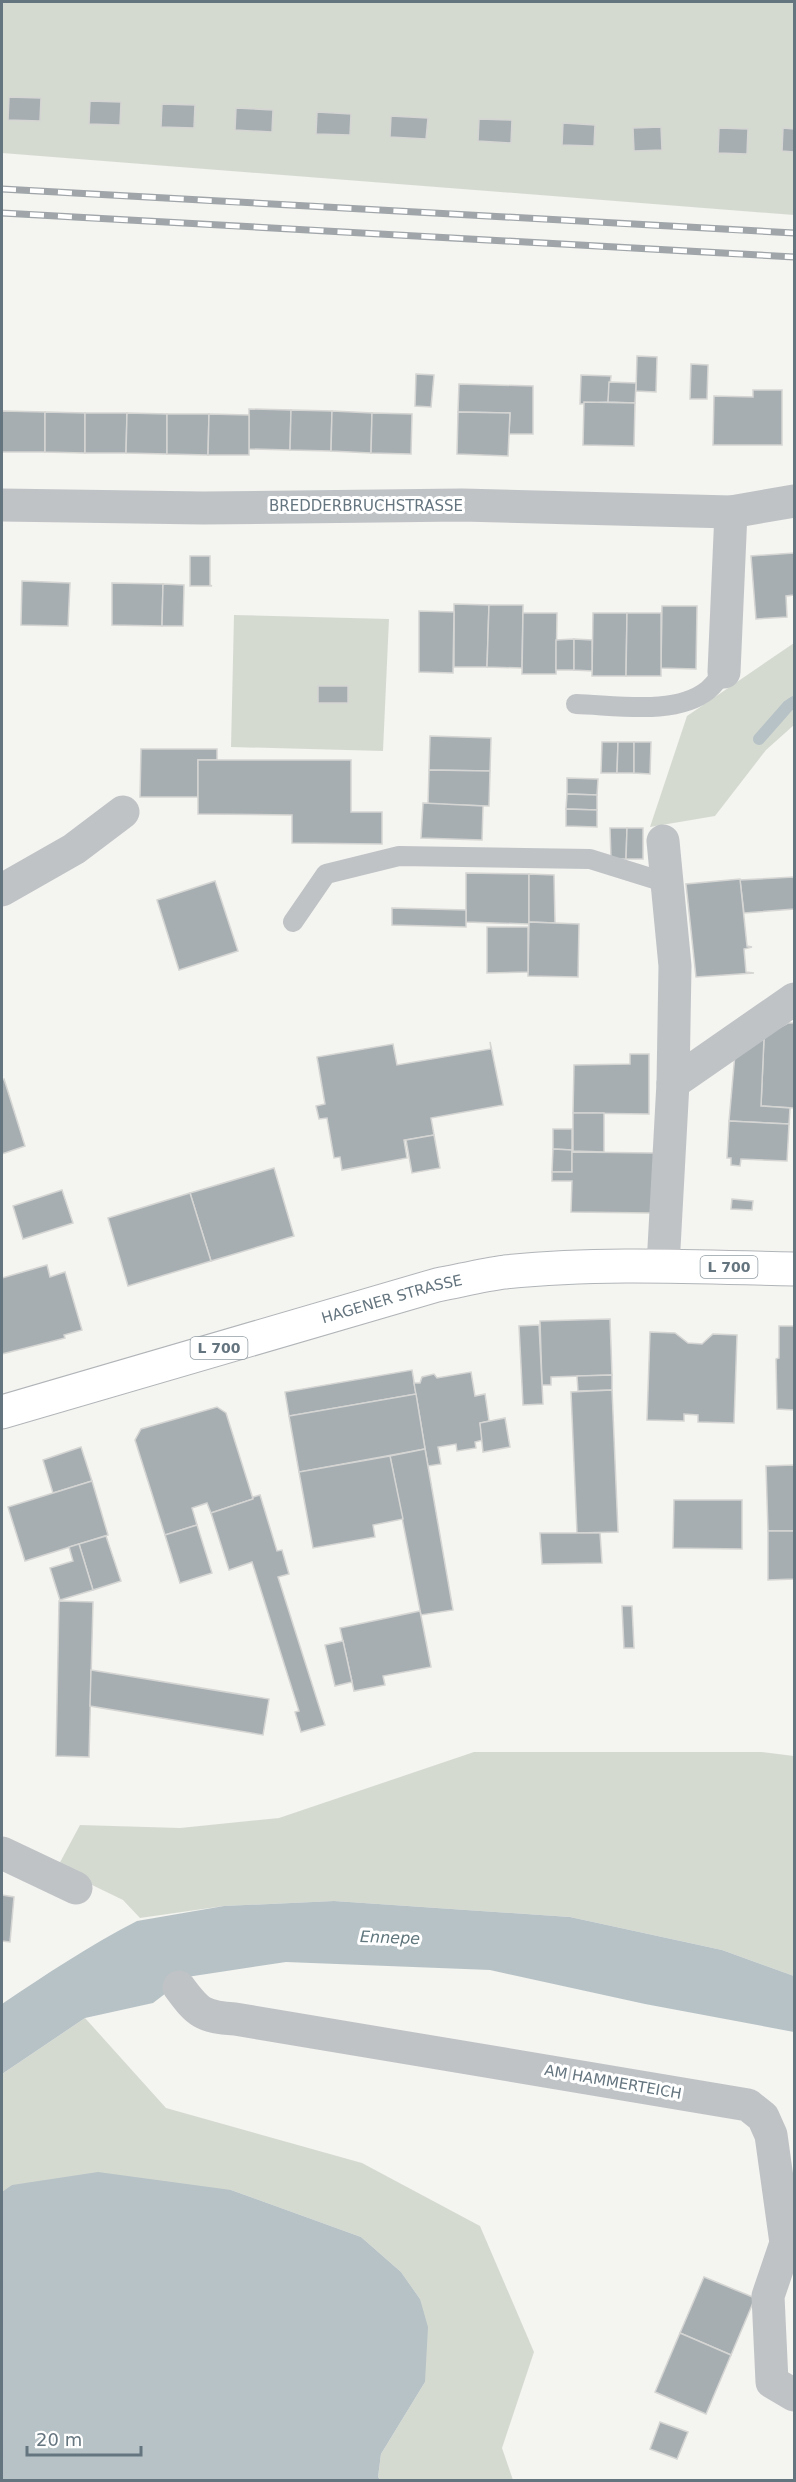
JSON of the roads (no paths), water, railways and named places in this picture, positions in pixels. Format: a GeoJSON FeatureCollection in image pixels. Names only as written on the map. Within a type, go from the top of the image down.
{"type":"FeatureCollection","features":[{"type":"Feature","properties":{"kind":"main road","name":"HAGENER STRASSE"},"geometry":{"type":"LineString","coordinates":[[2,1412],[437,1285],[504,1272],[588,1267],[663,1266],[795,1269]]}},
{"type":"Feature","properties":{"kind":"street","name":"BREDDERBRUCHSTRASSE"},"geometry":{"type":"LineString","coordinates":[[2,504],[204,508],[462,505],[731,512],[795,501]]}},
{"type":"Feature","properties":{"kind":"street"},"geometry":{"type":"LineString","coordinates":[[724,672],[731,512]]}},
{"type":"Feature","properties":{"kind":"street"},"geometry":{"type":"LineString","coordinates":[[2,890],[74,849],[123,812]]}},
{"type":"Feature","properties":{"kind":"street"},"geometry":{"type":"LineString","coordinates":[[663,841],[675,966],[673,1083],[663,1266]]}},
{"type":"Feature","properties":{"kind":"street"},"geometry":{"type":"LineString","coordinates":[[673,1083],[795,999]]}},
{"type":"Feature","properties":{"kind":"street"},"geometry":{"type":"LineString","coordinates":[[2,1852],[76,1888]]}},
{"type":"Feature","properties":{"kind":"street","name":"AM HAMMERTEICH"},"geometry":{"type":"LineString","coordinates":[[178,1987],[202,2014],[213,2018],[235,2019],[748,2105],[763,2117],[771,2135],[786,2243],[768,2296],[772,2382],[795,2395]]}},
{"type":"Feature","properties":{"kind":"lane"},"geometry":{"type":"LineString","coordinates":[[576,704],[665,707],[685,703],[708,690],[724,672]]}},
{"type":"Feature","properties":{"kind":"lane"},"geometry":{"type":"LineString","coordinates":[[293,922],[326,874],[399,856],[590,859],[667,883]]}},
{"type":"Feature","properties":{"kind":"water","name":"Ennepe"},"geometry":{"type":"Polygon","coordinates":[[[334,1901],[570,1917],[722,1950],[794,1976],[794,2032],[645,2004],[490,1970],[286,1962],[187,1977],[153,2003],[85,2018],[2,2074],[2,2004],[119,1930],[137,1921],[224,1906],[334,1901]]]}},
{"type":"Feature","properties":{"kind":"water"},"geometry":{"type":"Polygon","coordinates":[[[98,2172],[231,2190],[361,2237],[401,2272],[420,2299],[428,2327],[425,2382],[381,2454],[378,2477],[380,2480],[2,2480],[2,2192],[12,2185],[98,2172]]]}},
{"type":"Feature","properties":{"kind":"waterway"},"geometry":{"type":"LineString","coordinates":[[759,739],[794,702]]}},
{"type":"Feature","properties":{"kind":"railway"},"geometry":{"type":"LineString","coordinates":[[2,189],[794,233]]}},
{"type":"Feature","properties":{"kind":"railway"},"geometry":{"type":"LineString","coordinates":[[2,213],[794,257]]}}]}
